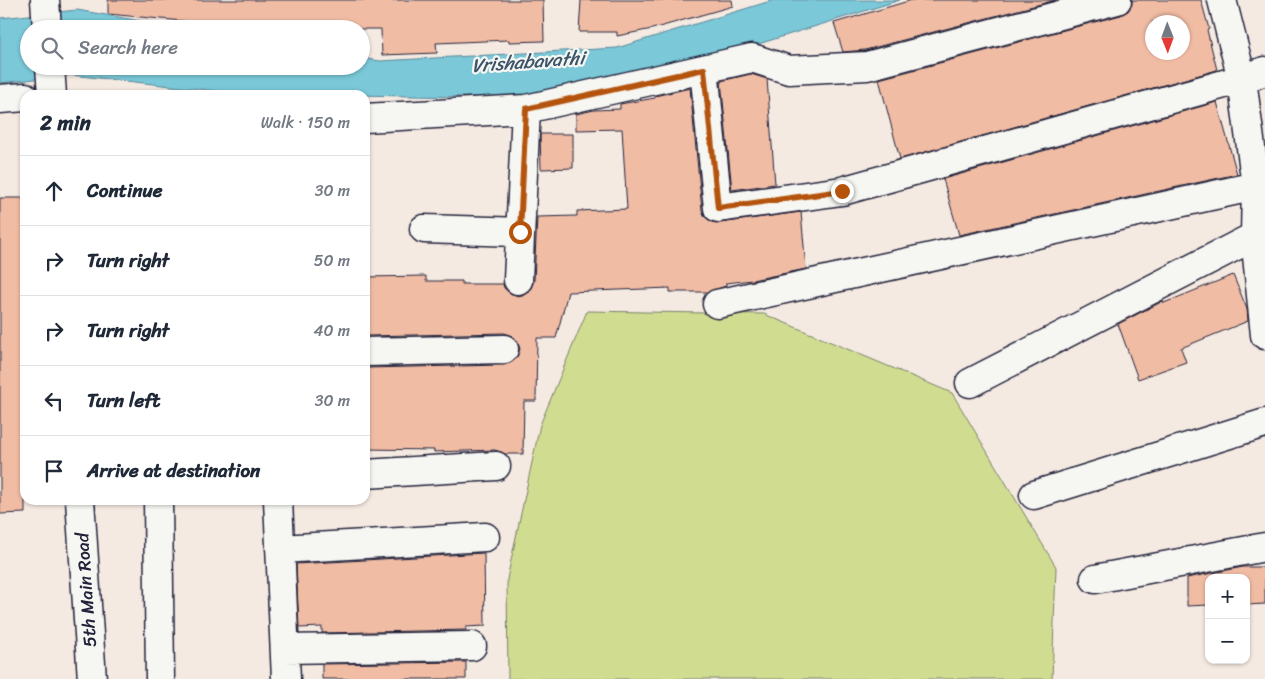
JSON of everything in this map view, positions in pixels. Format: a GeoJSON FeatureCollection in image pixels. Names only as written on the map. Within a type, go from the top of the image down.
{"type":"FeatureCollection","features":[{"type":"Feature","properties":{"kind":"street"},"geometry":{"type":"LineString","coordinates":[[45,0],[46,20]]}},
{"type":"Feature","properties":{"kind":"street"},"geometry":{"type":"LineString","coordinates":[[370,118],[526,109],[752,58],[789,70],[867,66],[1117,0]]}},
{"type":"Feature","properties":{"kind":"street"},"geometry":{"type":"LineString","coordinates":[[1222,0],[1254,75],[1255,236],[1261,263],[1265,335]]}},
{"type":"Feature","properties":{"kind":"street"},"geometry":{"type":"LineString","coordinates":[[704,69],[718,208],[842,191],[1254,75]]}},
{"type":"Feature","properties":{"kind":"street"},"geometry":{"type":"LineString","coordinates":[[51,75],[52,90]]}},
{"type":"Feature","properties":{"kind":"street"},"geometry":{"type":"LineString","coordinates":[[0,99],[20,97]]}},
{"type":"Feature","properties":{"kind":"street"},"geometry":{"type":"LineString","coordinates":[[518,280],[526,109]]}},
{"type":"Feature","properties":{"kind":"street"},"geometry":{"type":"LineString","coordinates":[[717,304],[1256,186]]}},
{"type":"Feature","properties":{"kind":"street"},"geometry":{"type":"LineString","coordinates":[[424,229],[520,232]]}},
{"type":"Feature","properties":{"kind":"street"},"geometry":{"type":"LineString","coordinates":[[970,383],[1255,236]]}},
{"type":"Feature","properties":{"kind":"street"},"geometry":{"type":"LineString","coordinates":[[370,352],[504,349]]}},
{"type":"Feature","properties":{"kind":"street"},"geometry":{"type":"LineString","coordinates":[[1034,495],[1265,423]]}},
{"type":"Feature","properties":{"kind":"street"},"geometry":{"type":"LineString","coordinates":[[370,474],[496,466]]}},
{"type":"Feature","properties":{"kind":"street","name":"5th Main Road"},"geometry":{"type":"LineString","coordinates":[[80,505],[92,679]]}},
{"type":"Feature","properties":{"kind":"street"},"geometry":{"type":"LineString","coordinates":[[158,505],[160,679]]}},
{"type":"Feature","properties":{"kind":"street"},"geometry":{"type":"LineString","coordinates":[[278,505],[286,679]]}},
{"type":"Feature","properties":{"kind":"street"},"geometry":{"type":"LineString","coordinates":[[280,550],[484,537]]}},
{"type":"Feature","properties":{"kind":"street"},"geometry":{"type":"LineString","coordinates":[[1095,579],[1265,547]]}},
{"type":"Feature","properties":{"kind":"street"},"geometry":{"type":"LineString","coordinates":[[285,649],[472,646]]}},
{"type":"Feature","properties":{"kind":"green space"},"geometry":{"type":"Polygon","coordinates":[[[587,311],[764,314],[952,393],[1056,567],[1052,679],[508,679],[507,579],[540,425],[587,311]]]}},
{"type":"Feature","properties":{"kind":"water","name":"Vrishabavathi"},"geometry":{"type":"Polygon","coordinates":[[[774,0],[900,0],[736,51],[527,98],[370,95],[370,90],[208,90],[71,75],[370,75],[370,59],[380,61],[617,48],[774,0]]]}},
{"type":"Feature","properties":{"kind":"water"},"geometry":{"type":"Polygon","coordinates":[[[77,10],[135,20],[20,20],[20,75],[71,75],[0,83],[0,18],[77,10]]]}},
{"type":"Feature","properties":{"kind":"building"},"geometry":{"type":"Polygon","coordinates":[[[108,0],[543,0],[544,41],[509,42],[509,40],[436,43],[437,53],[382,55],[381,29],[370,29],[370,20],[172,20],[108,14],[108,0]]]}},
{"type":"Feature","properties":{"kind":"building"},"geometry":{"type":"Polygon","coordinates":[[[581,0],[732,0],[733,6],[652,29],[617,36],[617,32],[579,32],[581,0]]]}},
{"type":"Feature","properties":{"kind":"building"},"geometry":{"type":"Polygon","coordinates":[[[912,0],[1056,0],[865,50],[843,52],[834,23],[912,0]]]}},
{"type":"Feature","properties":{"kind":"building"},"geometry":{"type":"Polygon","coordinates":[[[1132,0],[1201,0],[1217,70],[900,159],[879,79],[1121,15],[1128,11],[1132,5],[1132,0]]]}},
{"type":"Feature","properties":{"kind":"building"},"geometry":{"type":"Polygon","coordinates":[[[751,74],[767,79],[775,184],[732,190],[721,81],[751,74]]]}},
{"type":"Feature","properties":{"kind":"building"},"geometry":{"type":"Polygon","coordinates":[[[690,88],[702,210],[705,217],[712,222],[720,223],[801,212],[806,269],[752,280],[726,283],[726,286],[708,292],[670,292],[670,288],[568,292],[556,338],[537,338],[536,401],[524,401],[523,454],[505,454],[495,450],[434,452],[434,450],[370,449],[370,368],[504,365],[512,362],[517,357],[520,349],[517,341],[511,335],[504,333],[370,336],[370,277],[426,276],[426,281],[462,281],[462,284],[503,284],[504,288],[510,293],[518,296],[526,294],[534,281],[537,217],[577,216],[577,211],[627,209],[622,129],[576,130],[576,114],[594,110],[620,109],[620,104],[655,98],[655,96],[690,88]]]}},
{"type":"Feature","properties":{"kind":"building"},"geometry":{"type":"Polygon","coordinates":[[[1217,102],[1237,174],[959,235],[943,179],[1217,102]]]}},
{"type":"Feature","properties":{"kind":"building"},"geometry":{"type":"Polygon","coordinates":[[[540,134],[573,134],[573,168],[541,169],[540,134]]]}},
{"type":"Feature","properties":{"kind":"building"},"geometry":{"type":"Polygon","coordinates":[[[0,198],[20,198],[20,505],[25,505],[25,513],[0,514],[0,198]]]}},
{"type":"Feature","properties":{"kind":"building"},"geometry":{"type":"Polygon","coordinates":[[[1233,275],[1247,309],[1248,321],[1181,348],[1186,362],[1138,379],[1118,324],[1163,301],[1164,303],[1233,275]]]}},
{"type":"Feature","properties":{"kind":"building"},"geometry":{"type":"Polygon","coordinates":[[[484,553],[485,626],[466,627],[466,630],[322,633],[322,627],[299,628],[296,564],[484,553]]]}},
{"type":"Feature","properties":{"kind":"building"},"geometry":{"type":"Polygon","coordinates":[[[1243,567],[1265,567],[1265,604],[1250,605],[1250,574],[1207,574],[1243,567]]]}},
{"type":"Feature","properties":{"kind":"building"},"geometry":{"type":"Polygon","coordinates":[[[1205,574],[1205,605],[1187,606],[1187,578],[1205,574]]]}},
{"type":"Feature","properties":{"kind":"building"},"geometry":{"type":"Polygon","coordinates":[[[466,662],[466,679],[322,679],[322,664],[466,662]]]}},
{"type":"Feature","properties":{"kind":"route"},"geometry":{"type":"LineString","coordinates":[[520,232],[526,109],[704,69],[718,208],[842,191]]}}]}
